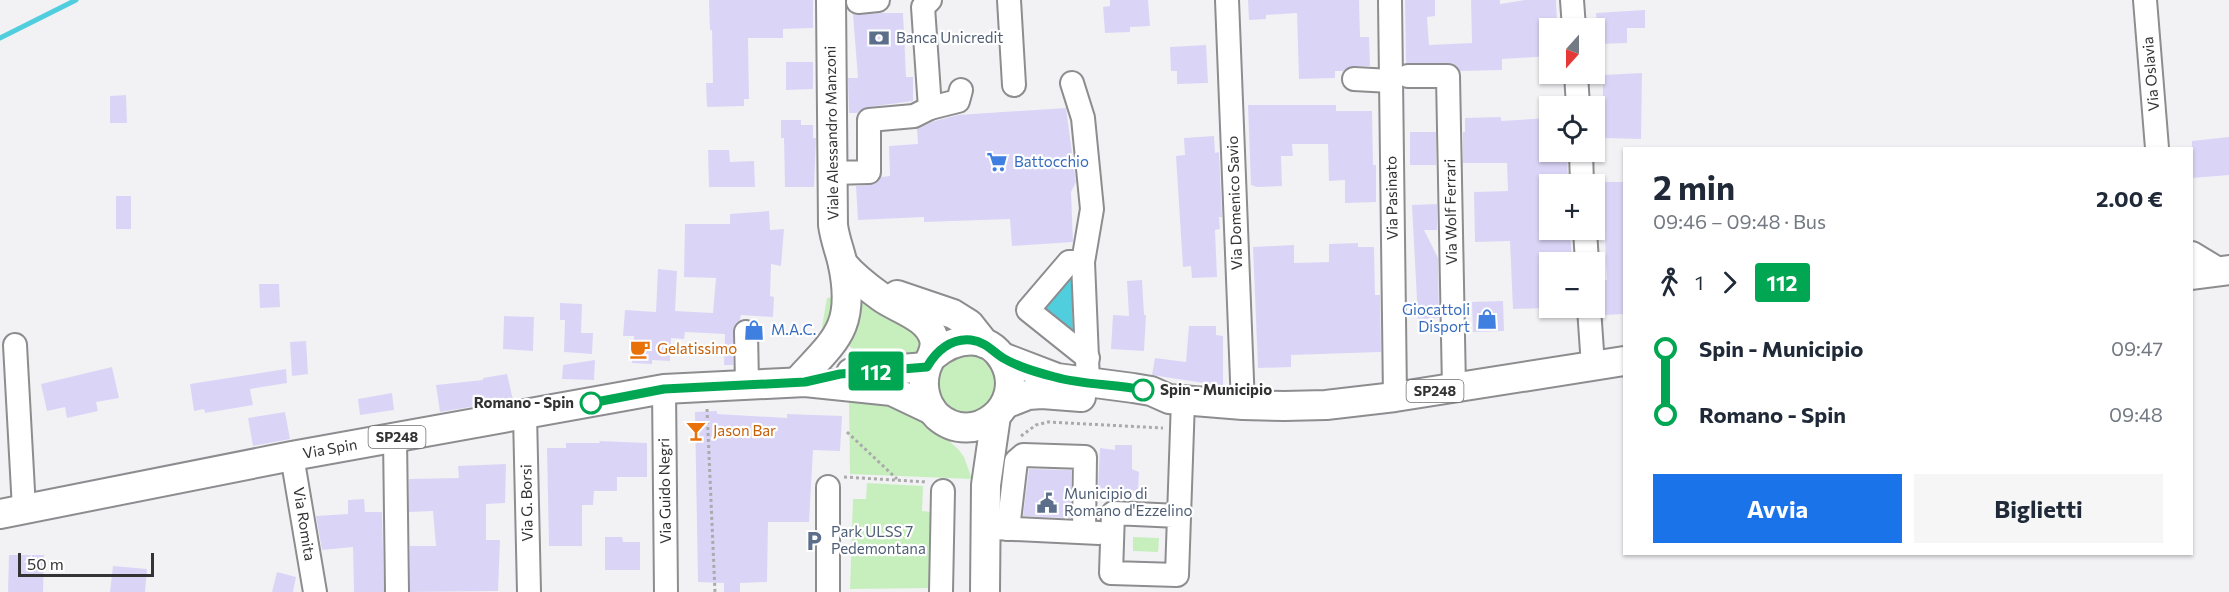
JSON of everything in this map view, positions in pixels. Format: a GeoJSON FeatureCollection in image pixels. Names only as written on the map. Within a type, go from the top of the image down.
{"type":"FeatureCollection","features":[{"type":"Feature","properties":{"kind":"main road","name":"Viale Alessandro Manzoni"},"geometry":{"type":"LineString","coordinates":[[801,382],[836,340],[841,330],[847,302],[843,264],[836,244],[833,225],[832,173],[855,1]]}},
{"type":"Feature","properties":{"kind":"main road"},"geometry":{"type":"LineString","coordinates":[[843,264],[856,278],[883,299],[910,314],[928,328],[934,339],[923,382],[925,396],[975,458],[986,480],[997,528],[985,592]]}},
{"type":"Feature","properties":{"kind":"main road"},"geometry":{"type":"LineString","coordinates":[[2193,275],[2225,271]]}},
{"type":"Feature","properties":{"kind":"main road"},"geometry":{"type":"LineString","coordinates":[[872,290],[904,296],[953,314],[969,324],[1008,368],[1010,393],[1001,410],[986,480]]}},
{"type":"Feature","properties":{"kind":"main road","name":"Via Spin"},"geometry":{"type":"LineString","coordinates":[[801,382],[930,361],[944,347],[957,341],[970,340],[993,350]]}},
{"type":"Feature","properties":{"kind":"main road","name":"SP248"},"geometry":{"type":"LineString","coordinates":[[993,350],[1057,378],[1088,370],[1176,399],[1244,405],[1326,405],[1395,397],[1623,361]]}},
{"type":"Feature","properties":{"kind":"main road","name":"Via Spin"},"geometry":{"type":"LineString","coordinates":[[12,511],[292,456],[664,389],[801,382],[892,391],[962,427],[974,427],[986,423],[1001,410]]}},
{"type":"Feature","properties":{"kind":"main road","name":"SP248"},"geometry":{"type":"LineString","coordinates":[[1001,410],[1028,395],[1042,394],[1149,402],[1176,399]]}},
{"type":"Feature","properties":{"kind":"street"},"geometry":{"type":"LineString","coordinates":[[930,0],[923,7],[930,108]]}},
{"type":"Feature","properties":{"kind":"street"},"geometry":{"type":"LineString","coordinates":[[1009,0],[1014,85]]}},
{"type":"Feature","properties":{"kind":"street","name":"Via Domenico Savio"},"geometry":{"type":"LineString","coordinates":[[1227,0],[1244,405]]}},
{"type":"Feature","properties":{"kind":"street","name":"Via Pasinato"},"geometry":{"type":"LineString","coordinates":[[1390,0],[1400,79],[1395,397]]}},
{"type":"Feature","properties":{"kind":"street"},"geometry":{"type":"LineString","coordinates":[[1572,0],[1573,18]]}},
{"type":"Feature","properties":{"kind":"street","name":"Via Oslavia"},"geometry":{"type":"LineString","coordinates":[[2145,0],[2157,147]]}},
{"type":"Feature","properties":{"kind":"street","name":"Via Wolf Ferrari"},"geometry":{"type":"LineString","coordinates":[[1400,79],[1448,76],[1454,388]]}},
{"type":"Feature","properties":{"kind":"street"},"geometry":{"type":"LineString","coordinates":[[1354,79],[1400,79]]}},
{"type":"Feature","properties":{"kind":"street"},"geometry":{"type":"LineString","coordinates":[[1072,83],[1083,118],[1092,209],[1083,262],[1088,370]]}},
{"type":"Feature","properties":{"kind":"street"},"geometry":{"type":"LineString","coordinates":[[832,173],[868,172],[869,120],[914,116],[930,108],[958,101],[961,90]]}},
{"type":"Feature","properties":{"kind":"street"},"geometry":{"type":"LineString","coordinates":[[2193,254],[2225,271]]}},
{"type":"Feature","properties":{"kind":"street"},"geometry":{"type":"LineString","coordinates":[[1083,262],[1069,262],[1028,310],[1088,370]]}},
{"type":"Feature","properties":{"kind":"street"},"geometry":{"type":"LineString","coordinates":[[1590,318],[1593,366]]}},
{"type":"Feature","properties":{"kind":"street"},"geometry":{"type":"LineString","coordinates":[[746,333],[747,384]]}},
{"type":"Feature","properties":{"kind":"street"},"geometry":{"type":"LineString","coordinates":[[12,511],[15,345]]}},
{"type":"Feature","properties":{"kind":"street","name":"Via Guido Negri"},"geometry":{"type":"LineString","coordinates":[[664,389],[666,592]]}},
{"type":"Feature","properties":{"kind":"street"},"geometry":{"type":"LineString","coordinates":[[1113,523],[1112,573],[1177,575],[1182,429],[1176,399]]}},
{"type":"Feature","properties":{"kind":"street","name":"Via G. Borsi"},"geometry":{"type":"LineString","coordinates":[[525,415],[529,592]]}},
{"type":"Feature","properties":{"kind":"street"},"geometry":{"type":"LineString","coordinates":[[395,437],[397,592]]}},
{"type":"Feature","properties":{"kind":"street"},"geometry":{"type":"LineString","coordinates":[[1084,522],[1085,457],[1023,455],[1016,461],[997,528],[1084,522],[1113,523],[1179,516]]}},
{"type":"Feature","properties":{"kind":"street","name":"Via Romita"},"geometry":{"type":"LineString","coordinates":[[292,456],[315,592]]}},
{"type":"Feature","properties":{"kind":"street"},"geometry":{"type":"LineString","coordinates":[[828,592],[834,482]]}},
{"type":"Feature","properties":{"kind":"street"},"geometry":{"type":"LineString","coordinates":[[936,486],[941,592]]}},
{"type":"Feature","properties":{"kind":"path"},"geometry":{"type":"LineString","coordinates":[[706,386],[715,592]]}},
{"type":"Feature","properties":{"kind":"path"},"geometry":{"type":"LineString","coordinates":[[1019,439],[1024,432],[1036,425],[1048,422],[1182,429]]}},
{"type":"Feature","properties":{"kind":"path"},"geometry":{"type":"LineString","coordinates":[[847,432],[898,480]]}},
{"type":"Feature","properties":{"kind":"path"},"geometry":{"type":"LineString","coordinates":[[834,482],[898,480],[936,486]]}},
{"type":"Feature","properties":{"kind":"green space"},"geometry":{"type":"Polygon","coordinates":[[[854,296],[896,317],[924,342],[917,355],[844,365],[853,349],[844,342],[854,296]]]}},
{"type":"Feature","properties":{"kind":"green space"},"geometry":{"type":"Polygon","coordinates":[[[827,298],[836,299],[830,332],[822,327],[827,298]]]}},
{"type":"Feature","properties":{"kind":"green space"},"geometry":{"type":"Polygon","coordinates":[[[967,355],[978,357],[991,368],[996,384],[994,395],[983,408],[967,413],[956,411],[943,400],[938,384],[940,373],[951,360],[967,355]]]}},
{"type":"Feature","properties":{"kind":"green space"},"geometry":{"type":"Polygon","coordinates":[[[858,395],[889,399],[924,419],[958,449],[964,457],[972,479],[850,474],[849,402],[858,395]]]}},
{"type":"Feature","properties":{"kind":"green space"},"geometry":{"type":"Polygon","coordinates":[[[867,483],[923,486],[922,511],[932,512],[931,588],[850,589],[853,499],[866,499],[867,483]]]}},
{"type":"Feature","properties":{"kind":"green space"},"geometry":{"type":"Polygon","coordinates":[[[1133,537],[1159,538],[1158,552],[1133,551],[1133,537]]]}},
{"type":"Feature","properties":{"kind":"water"},"geometry":{"type":"Polygon","coordinates":[[[1072,277],[1073,336],[1042,310],[1072,277]]]}},
{"type":"Feature","properties":{"kind":"building"},"geometry":{"type":"Polygon","coordinates":[[[709,0],[813,0],[813,28],[783,29],[783,38],[748,38],[749,99],[744,99],[744,106],[707,107],[706,83],[713,83],[709,0]]]}},
{"type":"Feature","properties":{"kind":"building"},"geometry":{"type":"Polygon","coordinates":[[[1110,0],[1148,0],[1150,26],[1130,27],[1130,32],[1105,33],[1103,7],[1110,6],[1110,0]]]}},
{"type":"Feature","properties":{"kind":"building"},"geometry":{"type":"Polygon","coordinates":[[[1248,0],[1359,0],[1360,37],[1369,37],[1370,66],[1354,66],[1344,71],[1335,71],[1335,78],[1299,79],[1297,13],[1266,15],[1266,19],[1249,20],[1248,0]]]}},
{"type":"Feature","properties":{"kind":"building"},"geometry":{"type":"Polygon","coordinates":[[[1405,0],[1435,0],[1435,16],[1427,17],[1429,45],[1472,43],[1471,0],[1500,0],[1500,4],[1525,0],[1556,0],[1557,18],[1539,18],[1539,57],[1502,59],[1502,70],[1460,71],[1455,65],[1449,63],[1406,63],[1405,0]]]}},
{"type":"Feature","properties":{"kind":"building"},"geometry":{"type":"Polygon","coordinates":[[[1645,10],[1645,28],[1627,28],[1627,43],[1605,44],[1605,18],[1596,18],[1596,13],[1645,10]]]}},
{"type":"Feature","properties":{"kind":"building"},"geometry":{"type":"Polygon","coordinates":[[[903,13],[906,77],[913,77],[913,101],[868,107],[857,113],[849,113],[848,78],[858,78],[853,14],[903,13]]]}},
{"type":"Feature","properties":{"kind":"building"},"geometry":{"type":"Polygon","coordinates":[[[1206,45],[1208,83],[1177,84],[1177,71],[1171,71],[1170,47],[1206,45]]]}},
{"type":"Feature","properties":{"kind":"building"},"geometry":{"type":"Polygon","coordinates":[[[786,62],[813,62],[813,89],[786,90],[786,62]]]}},
{"type":"Feature","properties":{"kind":"building"},"geometry":{"type":"Polygon","coordinates":[[[1642,73],[1641,139],[1605,138],[1603,84],[1605,84],[1605,75],[1642,73]]]}},
{"type":"Feature","properties":{"kind":"building"},"geometry":{"type":"Polygon","coordinates":[[[126,95],[127,123],[110,123],[110,96],[126,95]]]}},
{"type":"Feature","properties":{"kind":"building"},"geometry":{"type":"Polygon","coordinates":[[[1248,105],[1336,105],[1336,111],[1372,111],[1376,202],[1345,203],[1345,180],[1329,181],[1328,144],[1292,144],[1293,156],[1281,156],[1282,186],[1257,187],[1251,185],[1248,105]]]}},
{"type":"Feature","properties":{"kind":"building","name":"Battocchio"},"geometry":{"type":"Polygon","coordinates":[[[1066,108],[1076,182],[1071,192],[1073,242],[1012,246],[1010,219],[924,222],[924,217],[858,220],[856,186],[870,185],[876,183],[881,177],[890,176],[889,146],[918,144],[917,129],[958,115],[1066,108]]]}},
{"type":"Feature","properties":{"kind":"building"},"geometry":{"type":"Polygon","coordinates":[[[1501,117],[1501,121],[1539,119],[1539,162],[1567,162],[1568,174],[1539,174],[1539,240],[1571,240],[1571,252],[1539,252],[1539,308],[1513,309],[1510,241],[1475,242],[1474,192],[1508,191],[1507,163],[1463,163],[1465,118],[1501,117]]]}},
{"type":"Feature","properties":{"kind":"building"},"geometry":{"type":"Polygon","coordinates":[[[781,120],[801,120],[801,125],[813,125],[813,138],[816,138],[814,187],[785,187],[784,138],[781,138],[781,120]]]}},
{"type":"Feature","properties":{"kind":"building"},"geometry":{"type":"Polygon","coordinates":[[[1410,132],[1436,132],[1436,165],[1410,165],[1410,132]]]}},
{"type":"Feature","properties":{"kind":"building"},"geometry":{"type":"Polygon","coordinates":[[[1214,136],[1215,153],[1219,152],[1222,217],[1219,217],[1220,229],[1215,230],[1217,277],[1192,278],[1191,266],[1183,267],[1176,156],[1185,155],[1184,138],[1214,136]]]}},
{"type":"Feature","properties":{"kind":"building"},"geometry":{"type":"Polygon","coordinates":[[[2229,137],[2229,175],[2193,178],[2192,141],[2229,137]]]}},
{"type":"Feature","properties":{"kind":"building"},"geometry":{"type":"Polygon","coordinates":[[[708,150],[729,150],[730,162],[754,161],[755,187],[709,187],[708,150]]]}},
{"type":"Feature","properties":{"kind":"building"},"geometry":{"type":"Polygon","coordinates":[[[1605,182],[1623,182],[1623,314],[1605,315],[1605,280],[1607,280],[1605,182]]]}},
{"type":"Feature","properties":{"kind":"building"},"geometry":{"type":"Polygon","coordinates":[[[116,196],[131,196],[131,229],[116,229],[116,196]]]}},
{"type":"Feature","properties":{"kind":"building"},"geometry":{"type":"Polygon","coordinates":[[[1437,204],[1437,230],[1424,230],[1438,258],[1439,318],[1418,319],[1412,205],[1437,204]]]}},
{"type":"Feature","properties":{"kind":"building"},"geometry":{"type":"Polygon","coordinates":[[[769,211],[770,230],[784,229],[781,266],[771,264],[770,296],[774,297],[773,317],[741,315],[733,332],[733,365],[724,365],[725,334],[685,332],[684,339],[671,338],[670,361],[652,360],[652,364],[632,363],[634,336],[623,336],[625,310],[656,312],[658,269],[677,271],[675,311],[713,313],[716,278],[684,277],[685,224],[730,224],[730,214],[769,211]]]}},
{"type":"Feature","properties":{"kind":"building"},"geometry":{"type":"Polygon","coordinates":[[[1358,243],[1358,247],[1374,247],[1375,295],[1380,295],[1381,352],[1291,355],[1291,367],[1258,368],[1253,247],[1294,245],[1294,263],[1329,262],[1329,244],[1358,243]]]}},
{"type":"Feature","properties":{"kind":"building"},"geometry":{"type":"Polygon","coordinates":[[[1142,280],[1144,315],[1146,315],[1144,351],[1111,349],[1113,315],[1129,316],[1127,281],[1142,280]]]}},
{"type":"Feature","properties":{"kind":"building"},"geometry":{"type":"Polygon","coordinates":[[[259,284],[279,284],[280,307],[260,308],[259,284]]]}},
{"type":"Feature","properties":{"kind":"building"},"geometry":{"type":"Polygon","coordinates":[[[1503,301],[1504,331],[1473,332],[1472,302],[1503,301]]]}},
{"type":"Feature","properties":{"kind":"building"},"geometry":{"type":"Polygon","coordinates":[[[560,303],[582,304],[581,333],[593,333],[592,354],[564,352],[565,320],[560,320],[560,303]]]}},
{"type":"Feature","properties":{"kind":"building"},"geometry":{"type":"Polygon","coordinates":[[[504,316],[534,317],[533,351],[503,349],[504,316]]]}},
{"type":"Feature","properties":{"kind":"building"},"geometry":{"type":"Polygon","coordinates":[[[1189,326],[1216,326],[1216,335],[1223,336],[1223,386],[1152,375],[1155,358],[1186,362],[1189,326]]]}},
{"type":"Feature","properties":{"kind":"building"},"geometry":{"type":"Polygon","coordinates":[[[306,341],[308,374],[292,376],[290,342],[306,341]]]}},
{"type":"Feature","properties":{"kind":"building"},"geometry":{"type":"Polygon","coordinates":[[[595,360],[594,380],[562,379],[563,365],[595,360]]]}},
{"type":"Feature","properties":{"kind":"building"},"geometry":{"type":"Polygon","coordinates":[[[112,367],[119,398],[96,402],[98,411],[67,418],[65,407],[47,411],[41,384],[112,367]]]}},
{"type":"Feature","properties":{"kind":"building"},"geometry":{"type":"Polygon","coordinates":[[[286,369],[287,383],[250,389],[253,405],[205,413],[204,409],[194,411],[190,384],[286,369]]]}},
{"type":"Feature","properties":{"kind":"building"},"geometry":{"type":"Polygon","coordinates":[[[507,374],[513,400],[440,412],[436,385],[483,380],[483,378],[507,374]]]}},
{"type":"Feature","properties":{"kind":"building"},"geometry":{"type":"Polygon","coordinates":[[[392,393],[394,410],[360,415],[358,399],[392,393]]]}},
{"type":"Feature","properties":{"kind":"building"},"geometry":{"type":"Polygon","coordinates":[[[717,411],[717,414],[787,418],[787,414],[842,416],[840,451],[813,450],[809,522],[768,522],[767,582],[740,583],[740,592],[724,592],[724,583],[698,582],[695,412],[717,411]]]}},
{"type":"Feature","properties":{"kind":"building"},"geometry":{"type":"Polygon","coordinates":[[[285,412],[290,439],[253,446],[248,418],[285,412]]]}},
{"type":"Feature","properties":{"kind":"building"},"geometry":{"type":"Polygon","coordinates":[[[599,441],[647,443],[647,477],[617,477],[617,491],[594,491],[593,505],[582,505],[582,546],[549,546],[547,448],[566,448],[566,443],[600,443],[599,441]]]}},
{"type":"Feature","properties":{"kind":"building"},"geometry":{"type":"Polygon","coordinates":[[[1115,445],[1132,445],[1132,469],[1139,472],[1138,491],[1098,488],[1100,448],[1115,450],[1115,445]]]}},
{"type":"Feature","properties":{"kind":"building"},"geometry":{"type":"Polygon","coordinates":[[[506,464],[505,503],[486,504],[486,540],[500,540],[498,591],[410,592],[410,546],[436,546],[433,511],[409,512],[409,479],[459,478],[458,466],[506,464]]]}},
{"type":"Feature","properties":{"kind":"building","name":"Municipio di Romano d'Ezzelino"},"geometry":{"type":"Polygon","coordinates":[[[1029,469],[1071,470],[1071,518],[1023,516],[1029,469]]]}},
{"type":"Feature","properties":{"kind":"building"},"geometry":{"type":"Polygon","coordinates":[[[364,499],[365,512],[382,512],[384,592],[354,592],[353,547],[322,550],[316,516],[348,514],[348,500],[364,499]]]}},
{"type":"Feature","properties":{"kind":"building"},"geometry":{"type":"Polygon","coordinates":[[[605,537],[622,537],[623,542],[640,542],[640,570],[605,570],[605,537]]]}},
{"type":"Feature","properties":{"kind":"building"},"geometry":{"type":"Polygon","coordinates":[[[9,555],[44,555],[43,592],[8,592],[9,555]]]}},
{"type":"Feature","properties":{"kind":"building"},"geometry":{"type":"Polygon","coordinates":[[[113,566],[147,569],[145,592],[110,592],[113,566]]]}},
{"type":"Feature","properties":{"kind":"building"},"geometry":{"type":"Polygon","coordinates":[[[277,572],[296,577],[293,592],[272,592],[277,572]]]}},
{"type":"Feature","properties":{"kind":"waterway"},"geometry":{"type":"LineString","coordinates":[[0,38],[76,0]]}},
{"type":"Feature","properties":{"kind":"bus line","name":"112"},"geometry":{"type":"LineString","coordinates":[[591,403],[664,389],[805,382],[840,374],[927,367],[933,356],[944,347],[957,341],[970,340],[984,343],[1002,357],[1020,365],[1057,378],[1143,390]]}},
{"type":"Feature","properties":{"kind":"place","name":"Banca Unicredit"},"geometry":{"type":"Point","coordinates":[879,38]}},
{"type":"Feature","properties":{"kind":"place","name":"Battocchio"},"geometry":{"type":"Point","coordinates":[997,162]}},
{"type":"Feature","properties":{"kind":"place","name":"Giocattoli Disport"},"geometry":{"type":"Point","coordinates":[1487,319]}},
{"type":"Feature","properties":{"kind":"place","name":"M.A.C."},"geometry":{"type":"Point","coordinates":[754,330]}},
{"type":"Feature","properties":{"kind":"place","name":"Gelatissimo"},"geometry":{"type":"Point","coordinates":[640,349]}},
{"type":"Feature","properties":{"kind":"place","name":"Spin - Municipio"},"geometry":{"type":"Point","coordinates":[1143,390]}},
{"type":"Feature","properties":{"kind":"place","name":"Romano - Spin"},"geometry":{"type":"Point","coordinates":[591,403]}},
{"type":"Feature","properties":{"kind":"place","name":"Jason Bar"},"geometry":{"type":"Point","coordinates":[696,431]}},
{"type":"Feature","properties":{"kind":"place","name":"Municipio di Romano d'Ezzelino"},"geometry":{"type":"Point","coordinates":[1047,503]}},
{"type":"Feature","properties":{"kind":"place","name":"Park ULSS 7 Pedemontana"},"geometry":{"type":"Point","coordinates":[814,541]}}]}
